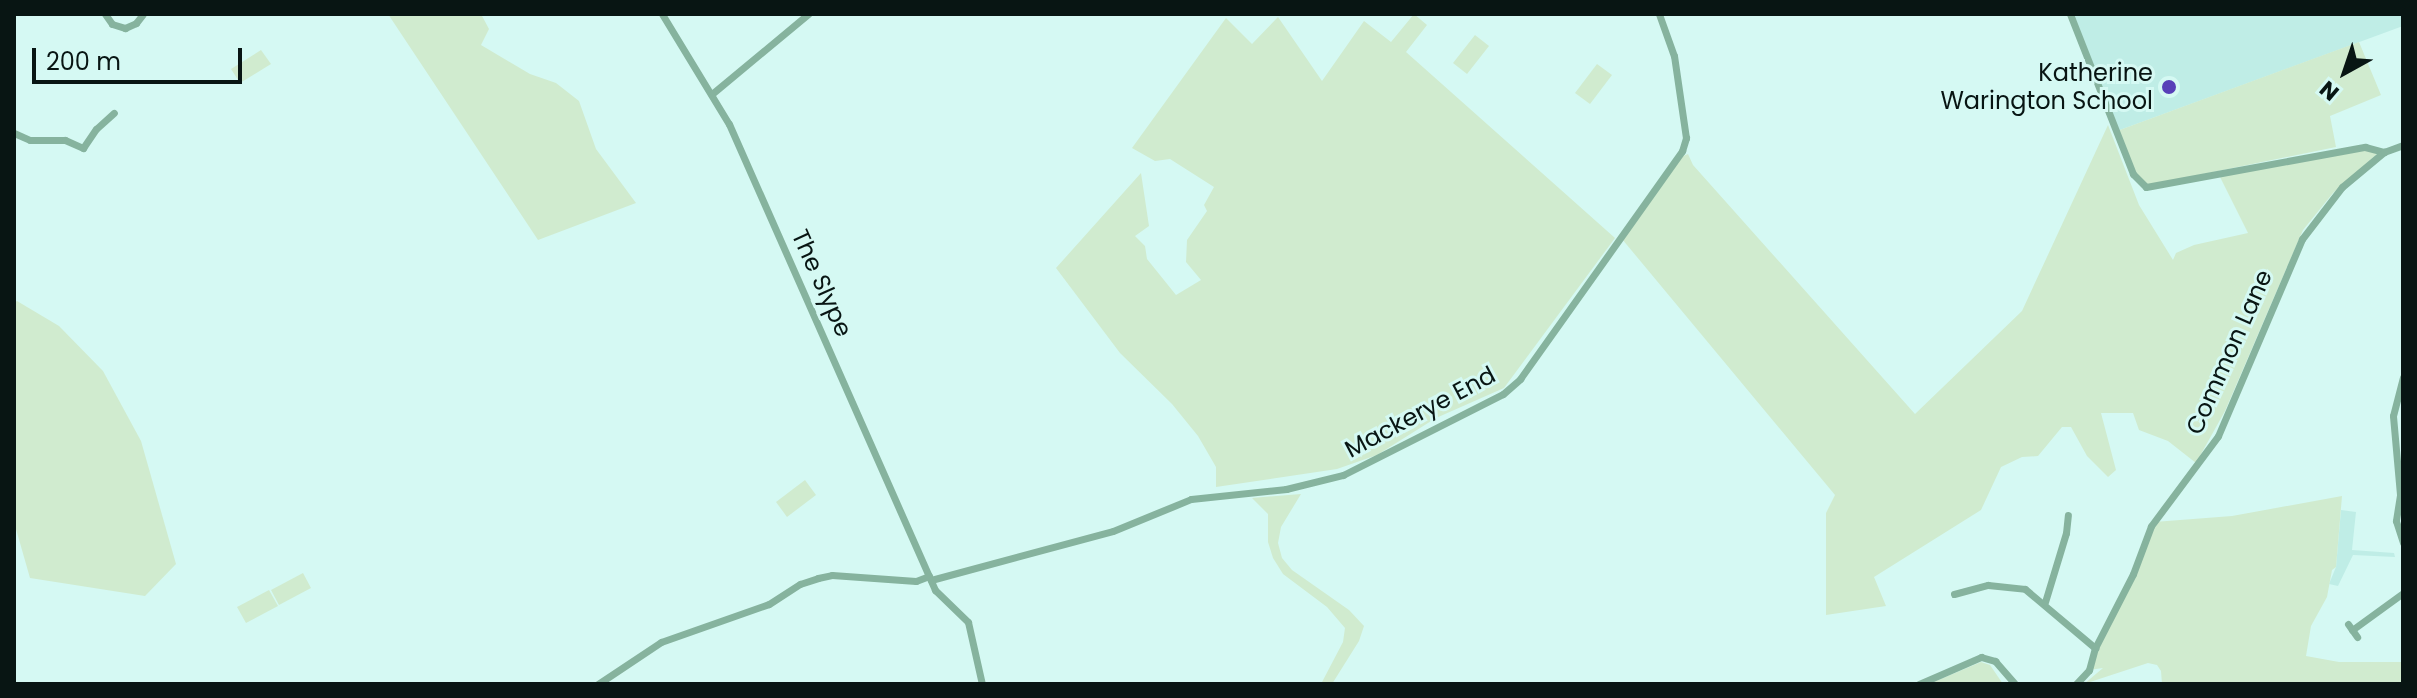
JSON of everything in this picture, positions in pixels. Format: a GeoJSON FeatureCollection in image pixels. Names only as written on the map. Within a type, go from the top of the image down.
{"type":"FeatureCollection","features":[{"type":"Feature","properties":{"kind":"street"},"geometry":{"type":"LineString","coordinates":[[105,14],[112,24],[125,28],[136,23],[143,14]]}},
{"type":"Feature","properties":{"kind":"street","name":"The Slype"},"geometry":{"type":"LineString","coordinates":[[662,14],[713,93],[937,594]]}},
{"type":"Feature","properties":{"kind":"street"},"geometry":{"type":"LineString","coordinates":[[713,93],[808,14]]}},
{"type":"Feature","properties":{"kind":"street","name":"Mackerye End"},"geometry":{"type":"LineString","coordinates":[[916,581],[1113,531],[1191,499],[1286,489],[1343,475],[1503,394],[1520,379],[1682,151],[1686,138],[1674,56],[1659,14]]}},
{"type":"Feature","properties":{"kind":"street"},"geometry":{"type":"LineString","coordinates":[[2070,14],[2127,160],[2137,180],[2146,187],[2365,147],[2384,152]]}},
{"type":"Feature","properties":{"kind":"street"},"geometry":{"type":"LineString","coordinates":[[14,133],[30,140],[65,140],[83,148],[96,129],[114,113]]}},
{"type":"Feature","properties":{"kind":"street","name":"Common Lane"},"geometry":{"type":"LineString","coordinates":[[2076,684],[2089,670],[2095,648],[2133,574],[2151,526],[2218,436],[2302,239],[2342,187],[2384,152],[2403,145]]}},
{"type":"Feature","properties":{"kind":"street"},"geometry":{"type":"LineString","coordinates":[[2403,377],[2393,416],[2402,497],[2399,521],[2403,543]]}},
{"type":"Feature","properties":{"kind":"street"},"geometry":{"type":"LineString","coordinates":[[2045,602],[2066,533],[2068,515]]}},
{"type":"Feature","properties":{"kind":"street"},"geometry":{"type":"LineString","coordinates":[[598,684],[661,642],[769,604],[800,584],[832,575],[916,581],[937,594],[968,622],[982,684]]}},
{"type":"Feature","properties":{"kind":"street"},"geometry":{"type":"LineString","coordinates":[[1954,594],[2002,584],[2025,589],[2045,602],[2095,648]]}},
{"type":"Feature","properties":{"kind":"street"},"geometry":{"type":"LineString","coordinates":[[2352,630],[2403,593]]}},
{"type":"Feature","properties":{"kind":"street"},"geometry":{"type":"LineString","coordinates":[[1919,684],[1981,657],[1995,661],[2015,684]]}},
{"type":"Feature","properties":{"kind":"shaded area","name":"Katherine Warington School"},"geometry":{"type":"Polygon","coordinates":[[[2072,14],[2403,14],[2403,26],[2117,131],[2072,14]]]}},
{"type":"Feature","properties":{"kind":"shaded area"},"geometry":{"type":"Polygon","coordinates":[[[2341,510],[2356,512],[2352,550],[2394,553],[2395,557],[2353,555],[2338,586],[2329,584],[2336,567],[2341,510]]]}},
{"type":"Feature","properties":{"kind":"green space"},"geometry":{"type":"Polygon","coordinates":[[[388,14],[481,14],[489,29],[481,45],[530,74],[556,83],[579,101],[596,149],[636,203],[538,240],[388,14]]]}},
{"type":"Feature","properties":{"kind":"green space"},"geometry":{"type":"Polygon","coordinates":[[[1414,14],[1427,25],[1406,52],[1615,238],[1504,388],[1436,418],[1377,455],[1337,469],[1216,487],[1216,467],[1198,436],[1172,404],[1120,353],[1056,268],[1141,173],[1149,226],[1135,236],[1145,246],[1147,259],[1176,295],[1201,280],[1186,262],[1187,240],[1207,211],[1204,205],[1214,187],[1170,159],[1155,161],[1132,148],[1226,18],[1252,44],[1278,17],[1322,81],[1364,21],[1391,42],[1414,14]]]}},
{"type":"Feature","properties":{"kind":"green space"},"geometry":{"type":"Polygon","coordinates":[[[1475,35],[1489,46],[1467,74],[1453,63],[1475,35]]]}},
{"type":"Feature","properties":{"kind":"green space"},"geometry":{"type":"Polygon","coordinates":[[[2359,42],[2381,95],[2330,116],[2336,147],[2149,185],[2138,178],[2117,131],[2359,42]]]}},
{"type":"Feature","properties":{"kind":"green space"},"geometry":{"type":"Polygon","coordinates":[[[261,50],[271,64],[240,83],[231,69],[261,50]]]}},
{"type":"Feature","properties":{"kind":"green space"},"geometry":{"type":"Polygon","coordinates":[[[1597,64],[1612,75],[1590,104],[1575,93],[1597,64]]]}},
{"type":"Feature","properties":{"kind":"green space"},"geometry":{"type":"Polygon","coordinates":[[[2108,125],[2139,205],[2173,260],[2176,253],[2194,245],[2248,233],[2219,175],[2367,149],[2377,154],[2333,193],[2303,230],[2225,411],[2196,463],[2168,441],[2139,430],[2133,413],[2101,413],[2116,470],[2108,477],[2087,456],[2071,427],[2062,427],[2038,456],[2022,457],[2001,467],[1981,510],[1874,577],[1886,606],[1826,615],[1826,513],[1835,495],[1622,239],[1683,156],[1688,154],[1693,165],[1915,414],[2022,311],[2108,125]]]}},
{"type":"Feature","properties":{"kind":"green space"},"geometry":{"type":"Polygon","coordinates":[[[17,301],[59,326],[103,371],[141,441],[176,564],[145,596],[30,578],[14,522],[14,303],[17,301]]]}},
{"type":"Feature","properties":{"kind":"green space"},"geometry":{"type":"Polygon","coordinates":[[[805,480],[816,495],[787,517],[776,502],[805,480]]]}},
{"type":"Feature","properties":{"kind":"green space"},"geometry":{"type":"Polygon","coordinates":[[[1301,494],[1281,527],[1278,543],[1282,558],[1292,570],[1349,610],[1364,626],[1359,641],[1332,684],[1321,684],[1343,642],[1345,628],[1327,607],[1283,574],[1268,542],[1268,514],[1252,498],[1301,494]]]}},
{"type":"Feature","properties":{"kind":"green space"},"geometry":{"type":"Polygon","coordinates":[[[2342,496],[2336,567],[2332,570],[2327,597],[2311,626],[2306,656],[2339,662],[2403,662],[2403,684],[2162,684],[2157,665],[2148,663],[2084,684],[2103,668],[2089,670],[2154,522],[2232,516],[2342,496]]]}},
{"type":"Feature","properties":{"kind":"green space"},"geometry":{"type":"Polygon","coordinates":[[[303,573],[311,588],[279,605],[271,590],[303,573]]]}},
{"type":"Feature","properties":{"kind":"green space"},"geometry":{"type":"Polygon","coordinates":[[[269,590],[278,606],[246,623],[237,607],[269,590]]]}},
{"type":"Feature","properties":{"kind":"green space"},"geometry":{"type":"Polygon","coordinates":[[[1981,662],[1990,665],[2003,684],[1929,684],[1981,662]]]}},
{"type":"Feature","properties":{"kind":"place","name":"Katherine Warington School"},"geometry":{"type":"Point","coordinates":[2169,87]}}]}
